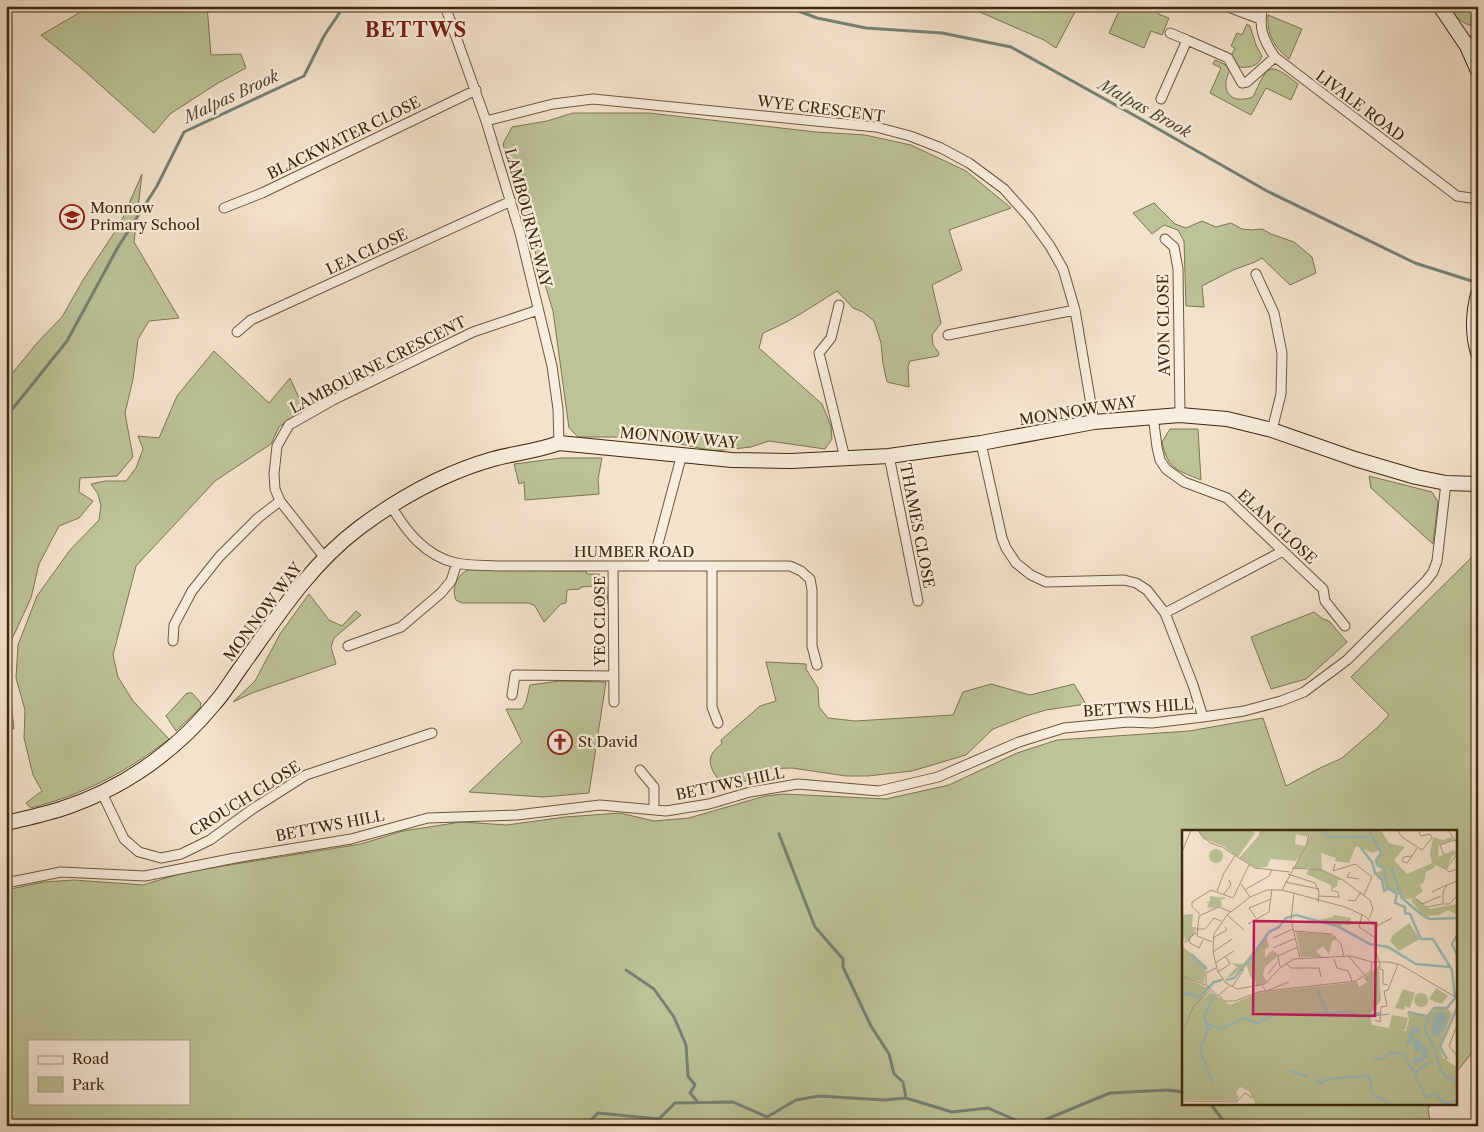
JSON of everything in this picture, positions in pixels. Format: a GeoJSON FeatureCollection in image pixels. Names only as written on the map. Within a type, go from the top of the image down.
{"type":"FeatureCollection","features":[{"type":"Feature","properties":{"kind":"street","name":"LAMBOURNE WAY"},"geometry":{"type":"LineString","coordinates":[[445,6],[476,90],[511,201],[552,366],[558,409],[559,443]]}},
{"type":"Feature","properties":{"kind":"street"},"geometry":{"type":"LineString","coordinates":[[1226,6],[1260,19]]}},
{"type":"Feature","properties":{"kind":"street","name":"LIVALE ROAD"},"geometry":{"type":"LineString","coordinates":[[1263,6],[1260,19],[1265,40],[1275,58],[1458,196],[1478,199]]}},
{"type":"Feature","properties":{"kind":"street"},"geometry":{"type":"LineString","coordinates":[[1440,6],[1473,42],[1478,71]]}},
{"type":"Feature","properties":{"kind":"street"},"geometry":{"type":"LineString","coordinates":[[1170,33],[1228,58],[1242,83],[1247,82],[1275,58]]}},
{"type":"Feature","properties":{"kind":"street"},"geometry":{"type":"LineString","coordinates":[[1161,99],[1187,40]]}},
{"type":"Feature","properties":{"kind":"street","name":"BLACKWATER CLOSE"},"geometry":{"type":"LineString","coordinates":[[224,208],[262,192],[476,90]]}},
{"type":"Feature","properties":{"kind":"street","name":"WYE CRESCENT"},"geometry":{"type":"LineString","coordinates":[[486,121],[553,104],[593,99],[876,127],[910,136],[941,148],[969,163],[1004,188],[1029,217],[1050,246],[1063,270],[1075,310],[1094,422]]}},
{"type":"Feature","properties":{"kind":"street","name":"LEA CLOSE"},"geometry":{"type":"LineString","coordinates":[[237,332],[251,320],[511,201]]}},
{"type":"Feature","properties":{"kind":"street","name":"AVON CLOSE"},"geometry":{"type":"LineString","coordinates":[[1165,239],[1174,247],[1178,269],[1180,415]]}},
{"type":"Feature","properties":{"kind":"street"},"geometry":{"type":"LineString","coordinates":[[1256,274],[1274,313],[1282,353],[1281,394],[1272,430]]}},
{"type":"Feature","properties":{"kind":"street"},"geometry":{"type":"LineString","coordinates":[[1477,298],[1473,331],[1478,353]]}},
{"type":"Feature","properties":{"kind":"street"},"geometry":{"type":"LineString","coordinates":[[839,306],[831,338],[819,353],[845,458]]}},
{"type":"Feature","properties":{"kind":"street","name":"LAMBOURNE CRESCENT"},"geometry":{"type":"LineString","coordinates":[[325,558],[280,501],[276,489],[274,474],[277,446],[289,425],[333,400],[473,332],[538,310]]}},
{"type":"Feature","properties":{"kind":"street"},"geometry":{"type":"LineString","coordinates":[[948,335],[1075,310]]}},
{"type":"Feature","properties":{"kind":"street","name":"MONNOW WAY"},"geometry":{"type":"LineString","coordinates":[[6,823],[56,810],[102,793],[142,771],[163,756],[217,701],[288,600],[325,558],[358,529],[391,506],[430,483],[463,470],[491,460],[559,443],[732,460],[778,461],[845,458],[889,456],[981,443],[1094,422],[1180,415],[1227,419],[1272,430],[1416,477],[1446,483],[1478,484]]}},
{"type":"Feature","properties":{"kind":"street","name":"ELAN CLOSE"},"geometry":{"type":"LineString","coordinates":[[1153,416],[1160,460],[1166,469],[1184,482],[1227,498],[1323,589],[1325,601],[1346,626]]}},
{"type":"Feature","properties":{"kind":"street"},"geometry":{"type":"LineString","coordinates":[[981,443],[1002,538],[1016,563],[1031,575],[1046,582],[1124,580],[1136,583],[1148,590],[1164,613],[1193,685],[1203,718]]}},
{"type":"Feature","properties":{"kind":"street"},"geometry":{"type":"LineString","coordinates":[[652,566],[682,454]]}},
{"type":"Feature","properties":{"kind":"street","name":"THAMES CLOSE"},"geometry":{"type":"LineString","coordinates":[[889,456],[918,602]]}},
{"type":"Feature","properties":{"kind":"street","name":"BETTWS HILL"},"geometry":{"type":"LineString","coordinates":[[6,883],[61,872],[145,876],[351,838],[428,818],[517,815],[600,806],[666,811],[709,804],[750,792],[798,784],[879,791],[938,777],[1019,742],[1064,728],[1203,718],[1244,711],[1281,701],[1304,692],[1347,660],[1433,572],[1437,561],[1446,483]]}},
{"type":"Feature","properties":{"kind":"street"},"geometry":{"type":"LineString","coordinates":[[173,641],[174,625],[192,591],[219,557],[258,518],[280,501]]}},
{"type":"Feature","properties":{"kind":"street","name":"HUMBER ROAD"},"geometry":{"type":"LineString","coordinates":[[391,506],[402,525],[419,544],[438,556],[457,563],[500,566],[790,566],[801,571],[810,579],[812,590],[812,646],[817,665]]}},
{"type":"Feature","properties":{"kind":"street"},"geometry":{"type":"LineString","coordinates":[[1164,613],[1283,551]]}},
{"type":"Feature","properties":{"kind":"street"},"geometry":{"type":"LineString","coordinates":[[348,646],[401,627],[451,582],[457,563]]}},
{"type":"Feature","properties":{"kind":"street","name":"YEO CLOSE"},"geometry":{"type":"LineString","coordinates":[[613,566],[614,702]]}},
{"type":"Feature","properties":{"kind":"street"},"geometry":{"type":"LineString","coordinates":[[712,567],[712,707],[718,724]]}},
{"type":"Feature","properties":{"kind":"street","name":"YEO CLOSE"},"geometry":{"type":"LineString","coordinates":[[512,695],[515,675],[614,676]]}},
{"type":"Feature","properties":{"kind":"street","name":"CROUCH CLOSE"},"geometry":{"type":"LineString","coordinates":[[102,793],[124,839],[139,852],[161,858],[182,854],[210,840],[306,775],[432,734]]}},
{"type":"Feature","properties":{"kind":"street"},"geometry":{"type":"LineString","coordinates":[[640,770],[654,787],[654,810]]}},
{"type":"Feature","properties":{"kind":"green space"},"geometry":{"type":"Polygon","coordinates":[[[91,6],[207,6],[211,55],[241,54],[246,68],[218,83],[170,114],[154,133],[78,65],[41,35],[91,6]]]}},
{"type":"Feature","properties":{"kind":"green space"},"geometry":{"type":"Polygon","coordinates":[[[966,6],[1078,6],[1056,48],[1044,40],[966,6]]]}},
{"type":"Feature","properties":{"kind":"green space"},"geometry":{"type":"Polygon","coordinates":[[[1121,6],[1161,6],[1158,14],[1169,18],[1162,35],[1151,31],[1144,48],[1109,33],[1121,6]]]}},
{"type":"Feature","properties":{"kind":"green space"},"geometry":{"type":"Polygon","coordinates":[[[1447,6],[1478,6],[1478,25],[1464,23],[1447,6]]]}},
{"type":"Feature","properties":{"kind":"green space"},"geometry":{"type":"Polygon","coordinates":[[[1268,15],[1302,29],[1289,59],[1272,40],[1268,15]]]}},
{"type":"Feature","properties":{"kind":"green space"},"geometry":{"type":"Polygon","coordinates":[[[1247,24],[1250,26],[1262,56],[1253,66],[1238,67],[1231,56],[1235,48],[1231,46],[1237,33],[1242,35],[1247,24]]]}},
{"type":"Feature","properties":{"kind":"green space"},"geometry":{"type":"Polygon","coordinates":[[[1215,60],[1226,65],[1230,70],[1226,84],[1229,94],[1233,98],[1245,99],[1253,97],[1262,78],[1270,70],[1280,71],[1298,84],[1291,100],[1266,88],[1251,115],[1210,93],[1221,68],[1213,64],[1215,60]]]}},
{"type":"Feature","properties":{"kind":"green space"},"geometry":{"type":"Polygon","coordinates":[[[573,113],[649,113],[816,132],[865,135],[911,145],[966,171],[1011,208],[949,230],[962,270],[932,285],[941,323],[932,335],[933,345],[939,353],[938,356],[910,361],[908,367],[909,387],[887,382],[881,343],[874,321],[863,312],[853,308],[837,291],[792,319],[763,333],[759,348],[822,404],[831,426],[832,439],[825,449],[769,441],[751,447],[714,451],[670,442],[630,437],[578,437],[569,428],[553,311],[503,144],[512,127],[547,121],[573,113]]]}},
{"type":"Feature","properties":{"kind":"green space"},"geometry":{"type":"Polygon","coordinates":[[[142,174],[134,242],[179,318],[149,321],[138,339],[133,379],[125,413],[133,457],[117,476],[80,478],[79,492],[93,501],[79,518],[59,526],[39,564],[31,598],[12,639],[7,662],[14,729],[6,728],[6,381],[37,343],[62,317],[83,280],[120,224],[142,174]]]}},
{"type":"Feature","properties":{"kind":"green space"},"geometry":{"type":"Polygon","coordinates":[[[1154,203],[1175,224],[1186,228],[1202,221],[1216,227],[1231,223],[1242,229],[1262,229],[1294,242],[1312,257],[1316,273],[1290,285],[1262,258],[1202,286],[1204,307],[1186,306],[1184,241],[1178,230],[1164,225],[1152,234],[1133,213],[1154,203]]]}},
{"type":"Feature","properties":{"kind":"green space"},"geometry":{"type":"Polygon","coordinates":[[[214,351],[269,403],[290,378],[304,409],[279,427],[271,444],[215,481],[136,566],[113,655],[118,677],[133,701],[169,739],[137,762],[103,781],[50,803],[31,808],[26,803],[42,791],[33,775],[24,738],[25,710],[16,678],[18,645],[37,596],[70,550],[99,520],[101,506],[98,494],[91,484],[105,481],[126,481],[136,468],[143,449],[138,436],[159,438],[177,396],[214,351]]]}},
{"type":"Feature","properties":{"kind":"green space"},"geometry":{"type":"Polygon","coordinates":[[[1170,429],[1198,429],[1201,480],[1175,468],[1167,458],[1162,442],[1170,429]]]}},
{"type":"Feature","properties":{"kind":"green space"},"geometry":{"type":"Polygon","coordinates":[[[561,458],[602,458],[598,479],[599,494],[525,500],[524,482],[519,484],[514,464],[561,458]]]}},
{"type":"Feature","properties":{"kind":"green space"},"geometry":{"type":"Polygon","coordinates":[[[1369,476],[1432,492],[1438,502],[1433,544],[1371,488],[1369,476]]]}},
{"type":"Feature","properties":{"kind":"green space"},"geometry":{"type":"Polygon","coordinates":[[[1478,551],[1478,1045],[1456,1073],[1456,830],[1182,830],[1182,1104],[1431,1104],[1428,1109],[1431,1126],[6,1126],[6,890],[44,882],[74,880],[143,885],[186,872],[361,844],[403,831],[461,822],[507,825],[565,817],[620,813],[654,821],[689,818],[765,796],[784,794],[886,799],[949,785],[1017,753],[1057,740],[1189,731],[1263,718],[1286,786],[1342,758],[1389,715],[1351,677],[1478,551]]]}},
{"type":"Feature","properties":{"kind":"green space"},"geometry":{"type":"Polygon","coordinates":[[[468,570],[586,571],[587,574],[599,574],[606,579],[608,603],[594,602],[594,586],[567,590],[566,603],[561,604],[544,622],[535,606],[529,603],[462,603],[456,600],[454,591],[458,579],[468,570]]]}},
{"type":"Feature","properties":{"kind":"green space"},"geometry":{"type":"Polygon","coordinates":[[[309,594],[329,620],[342,626],[356,611],[361,615],[334,638],[331,647],[336,664],[252,693],[233,702],[255,681],[280,634],[309,594]]]}},
{"type":"Feature","properties":{"kind":"green space"},"geometry":{"type":"Polygon","coordinates":[[[1314,612],[1329,621],[1347,642],[1306,679],[1271,689],[1251,637],[1314,612]]]}},
{"type":"Feature","properties":{"kind":"green space"},"geometry":{"type":"Polygon","coordinates":[[[766,662],[806,664],[806,669],[818,688],[819,707],[828,718],[855,721],[953,715],[963,692],[991,684],[1030,695],[1074,684],[1086,704],[1046,710],[1029,715],[993,729],[966,755],[912,771],[868,776],[846,776],[792,768],[760,769],[757,777],[734,785],[723,785],[715,775],[710,764],[712,754],[722,744],[721,740],[760,706],[776,701],[766,662]]]}},
{"type":"Feature","properties":{"kind":"green space"},"geometry":{"type":"Polygon","coordinates":[[[559,681],[606,682],[589,793],[543,797],[469,792],[522,742],[506,709],[522,709],[526,702],[530,685],[559,681]]]}},
{"type":"Feature","properties":{"kind":"green space"},"geometry":{"type":"Polygon","coordinates":[[[187,693],[192,693],[201,703],[200,708],[176,731],[166,716],[187,693]]]}},
{"type":"Feature","properties":{"kind":"waterway","name":"Malpas Brook"},"geometry":{"type":"LineString","coordinates":[[6,417],[67,341],[118,247],[157,186],[184,132],[304,76],[324,36],[344,6]]}},
{"type":"Feature","properties":{"kind":"waterway","name":"Malpas Brook"},"geometry":{"type":"LineString","coordinates":[[785,6],[817,18],[866,28],[942,33],[1011,47],[1267,191],[1415,263],[1478,283]]}},
{"type":"Feature","properties":{"kind":"waterway"},"geometry":{"type":"LineString","coordinates":[[779,834],[815,927],[843,959],[843,967],[871,1026],[889,1054],[894,1074],[903,1082],[906,1098]]}},
{"type":"Feature","properties":{"kind":"waterway"},"geometry":{"type":"LineString","coordinates":[[626,970],[654,989],[674,1017],[686,1045],[688,1076],[695,1085],[690,1093],[697,1101]]}},
{"type":"Feature","properties":{"kind":"waterway"},"geometry":{"type":"LineString","coordinates":[[1030,1126],[1110,1093],[1168,1090],[1182,1092]]}},
{"type":"Feature","properties":{"kind":"waterway"},"geometry":{"type":"LineString","coordinates":[[570,1126],[588,1123],[598,1113],[659,1119],[675,1103],[733,1102],[767,1117],[796,1100],[819,1096],[884,1100],[906,1098],[952,1112],[988,1108],[1029,1126]]}},
{"type":"Feature","properties":{"kind":"waterway"},"geometry":{"type":"LineString","coordinates":[[1211,1104],[1227,1126]]}},
{"type":"Feature","properties":{"kind":"waterway"},"geometry":{"type":"LineString","coordinates":[[1461,1126],[1478,1121]]}},
{"type":"Feature","properties":{"kind":"place","name":"Monnow Primary School"},"geometry":{"type":"Point","coordinates":[72,217]}},
{"type":"Feature","properties":{"kind":"place","name":"St David"},"geometry":{"type":"Point","coordinates":[560,742]}},
{"type":"Feature","properties":{"kind":"district","name":"BETTWS"},"geometry":{"type":"Point","coordinates":[416,30]}}]}
